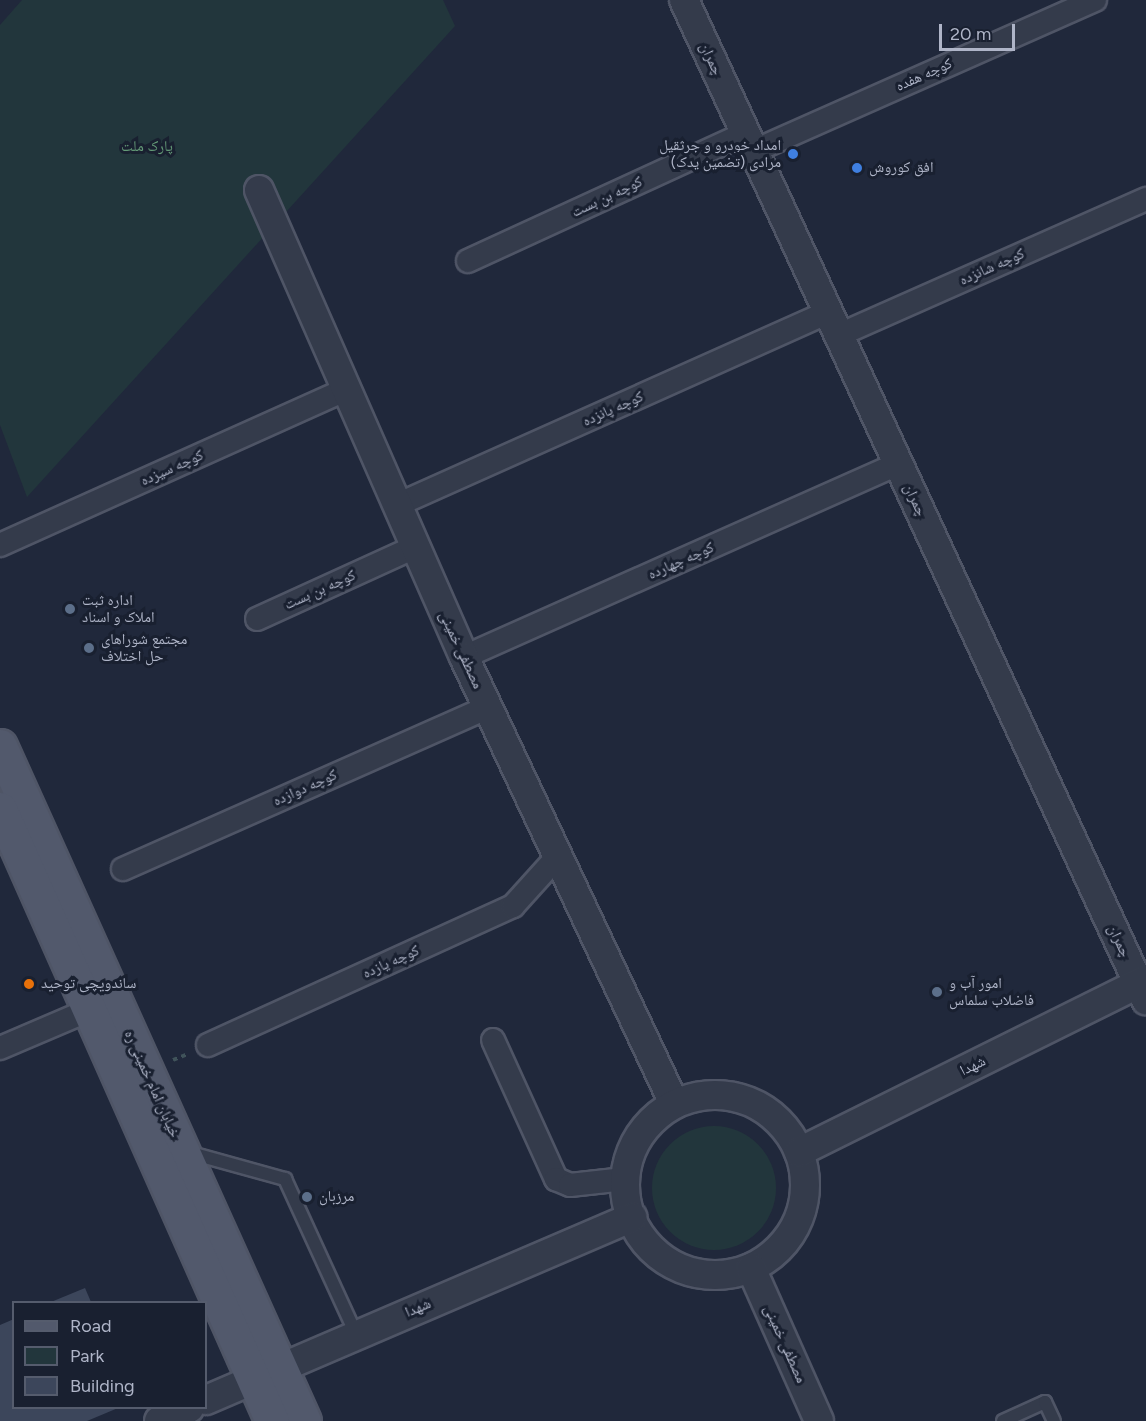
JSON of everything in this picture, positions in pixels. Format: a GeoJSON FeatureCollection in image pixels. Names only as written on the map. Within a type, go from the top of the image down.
{"type":"FeatureCollection","features":[{"type":"Feature","properties":{"kind":"main road","name":"خیابان امام خمینی ره"},"geometry":{"type":"LineString","coordinates":[[0,747],[182,1150],[266,1373],[272,1421]]}},
{"type":"Feature","properties":{"kind":"main road","name":"خیابان امام خمینی ره"},"geometry":{"type":"LineString","coordinates":[[0,809],[8,849],[266,1373],[304,1421]]}},
{"type":"Feature","properties":{"kind":"street","name":"چمران"},"geometry":{"type":"LineString","coordinates":[[684,0],[1143,988]]}},
{"type":"Feature","properties":{"kind":"street","name":"کوچه هفده"},"geometry":{"type":"LineString","coordinates":[[750,142],[1095,0]]}},
{"type":"Feature","properties":{"kind":"street","name":"کوچه بن بست"},"geometry":{"type":"LineString","coordinates":[[468,261],[750,142]]}},
{"type":"Feature","properties":{"kind":"street","name":"مصطفی خمینی"},"geometry":{"type":"LineString","coordinates":[[259,190],[464,657],[674,1104]]}},
{"type":"Feature","properties":{"kind":"street","name":"کوچه شانزده"},"geometry":{"type":"LineString","coordinates":[[833,323],[1146,199]]}},
{"type":"Feature","properties":{"kind":"street","name":"کوچه پانزده"},"geometry":{"type":"LineString","coordinates":[[397,505],[833,323]]}},
{"type":"Feature","properties":{"kind":"street","name":"کوچه سیزده"},"geometry":{"type":"LineString","coordinates":[[0,545],[345,390]]}},
{"type":"Feature","properties":{"kind":"street","name":"کوچه چهارده"},"geometry":{"type":"LineString","coordinates":[[464,657],[898,464]]}},
{"type":"Feature","properties":{"kind":"street","name":"کوچه بن بست"},"geometry":{"type":"LineString","coordinates":[[257,619],[415,547]]}},
{"type":"Feature","properties":{"kind":"street","name":"کوچه دوازده"},"geometry":{"type":"LineString","coordinates":[[123,869],[488,707]]}},
{"type":"Feature","properties":{"kind":"street","name":"کوچه یازده"},"geometry":{"type":"LineString","coordinates":[[208,1045],[513,906],[558,856]]}},
{"type":"Feature","properties":{"kind":"street","name":"شهدا"},"geometry":{"type":"LineString","coordinates":[[799,1152],[1143,988]]}},
{"type":"Feature","properties":{"kind":"street"},"geometry":{"type":"LineString","coordinates":[[0,1048],[89,1010]]}},
{"type":"Feature","properties":{"kind":"street"},"geometry":{"type":"LineString","coordinates":[[493,1040],[556,1179],[570,1185],[625,1179]]}},
{"type":"Feature","properties":{"kind":"street"},"geometry":{"type":"LineString","coordinates":[[702,1095],[730,1096],[758,1105],[781,1122],[799,1152],[804,1203],[794,1230],[776,1252],[751,1268],[721,1275],[690,1272],[662,1259],[641,1237],[632,1217],[625,1179],[632,1149],[649,1123],[674,1104],[702,1095]]}},
{"type":"Feature","properties":{"kind":"street","name":"شهدا"},"geometry":{"type":"LineString","coordinates":[[207,1400],[632,1217]]}},
{"type":"Feature","properties":{"kind":"street","name":"مصطفی خمینی"},"geometry":{"type":"LineString","coordinates":[[751,1268],[819,1421]]}},
{"type":"Feature","properties":{"kind":"street"},"geometry":{"type":"LineString","coordinates":[[159,1421],[185,1409]]}},
{"type":"Feature","properties":{"kind":"lane"},"geometry":{"type":"LineString","coordinates":[[182,1150],[285,1179],[356,1334]]}},
{"type":"Feature","properties":{"kind":"lane"},"geometry":{"type":"LineString","coordinates":[[1003,1421],[1045,1402],[1054,1421]]}},
{"type":"Feature","properties":{"kind":"path"},"geometry":{"type":"LineString","coordinates":[[147,1072],[208,1045]]}},
{"type":"Feature","properties":{"kind":"green space","name":"پارک ملت"},"geometry":{"type":"Polygon","coordinates":[[[22,0],[443,0],[455,26],[27,497],[0,425],[0,25],[22,0]]]}},
{"type":"Feature","properties":{"kind":"green space"},"geometry":{"type":"Polygon","coordinates":[[[714,1126],[738,1131],[758,1144],[771,1164],[776,1188],[771,1212],[758,1232],[738,1245],[714,1250],[690,1245],[670,1232],[657,1212],[652,1188],[657,1164],[670,1144],[690,1131],[714,1126]]]}},
{"type":"Feature","properties":{"kind":"building"},"geometry":{"type":"Polygon","coordinates":[[[85,1288],[91,1301],[53,1301],[85,1288]]]}},
{"type":"Feature","properties":{"kind":"building"},"geometry":{"type":"Polygon","coordinates":[[[12,1320],[12,1409],[116,1409],[87,1421],[0,1421],[0,1325],[12,1320]]]}},
{"type":"Feature","properties":{"kind":"place","name":"امداد خودرو و جرثقیل مرادی (تضمین یدک)"},"geometry":{"type":"Point","coordinates":[793,154]}},
{"type":"Feature","properties":{"kind":"place","name":"افق کوروش"},"geometry":{"type":"Point","coordinates":[857,168]}},
{"type":"Feature","properties":{"kind":"place","name":"اداره ثبت املاک و اسناد"},"geometry":{"type":"Point","coordinates":[70,609]}},
{"type":"Feature","properties":{"kind":"place","name":"مجتمع شوراهای حل اختلاف"},"geometry":{"type":"Point","coordinates":[89,648]}},
{"type":"Feature","properties":{"kind":"place","name":"ساندویچی توحید"},"geometry":{"type":"Point","coordinates":[29,984]}},
{"type":"Feature","properties":{"kind":"place","name":"امور آب و فاضلاب سلماس"},"geometry":{"type":"Point","coordinates":[937,992]}},
{"type":"Feature","properties":{"kind":"place","name":"مرزبان"},"geometry":{"type":"Point","coordinates":[307,1197]}}]}
